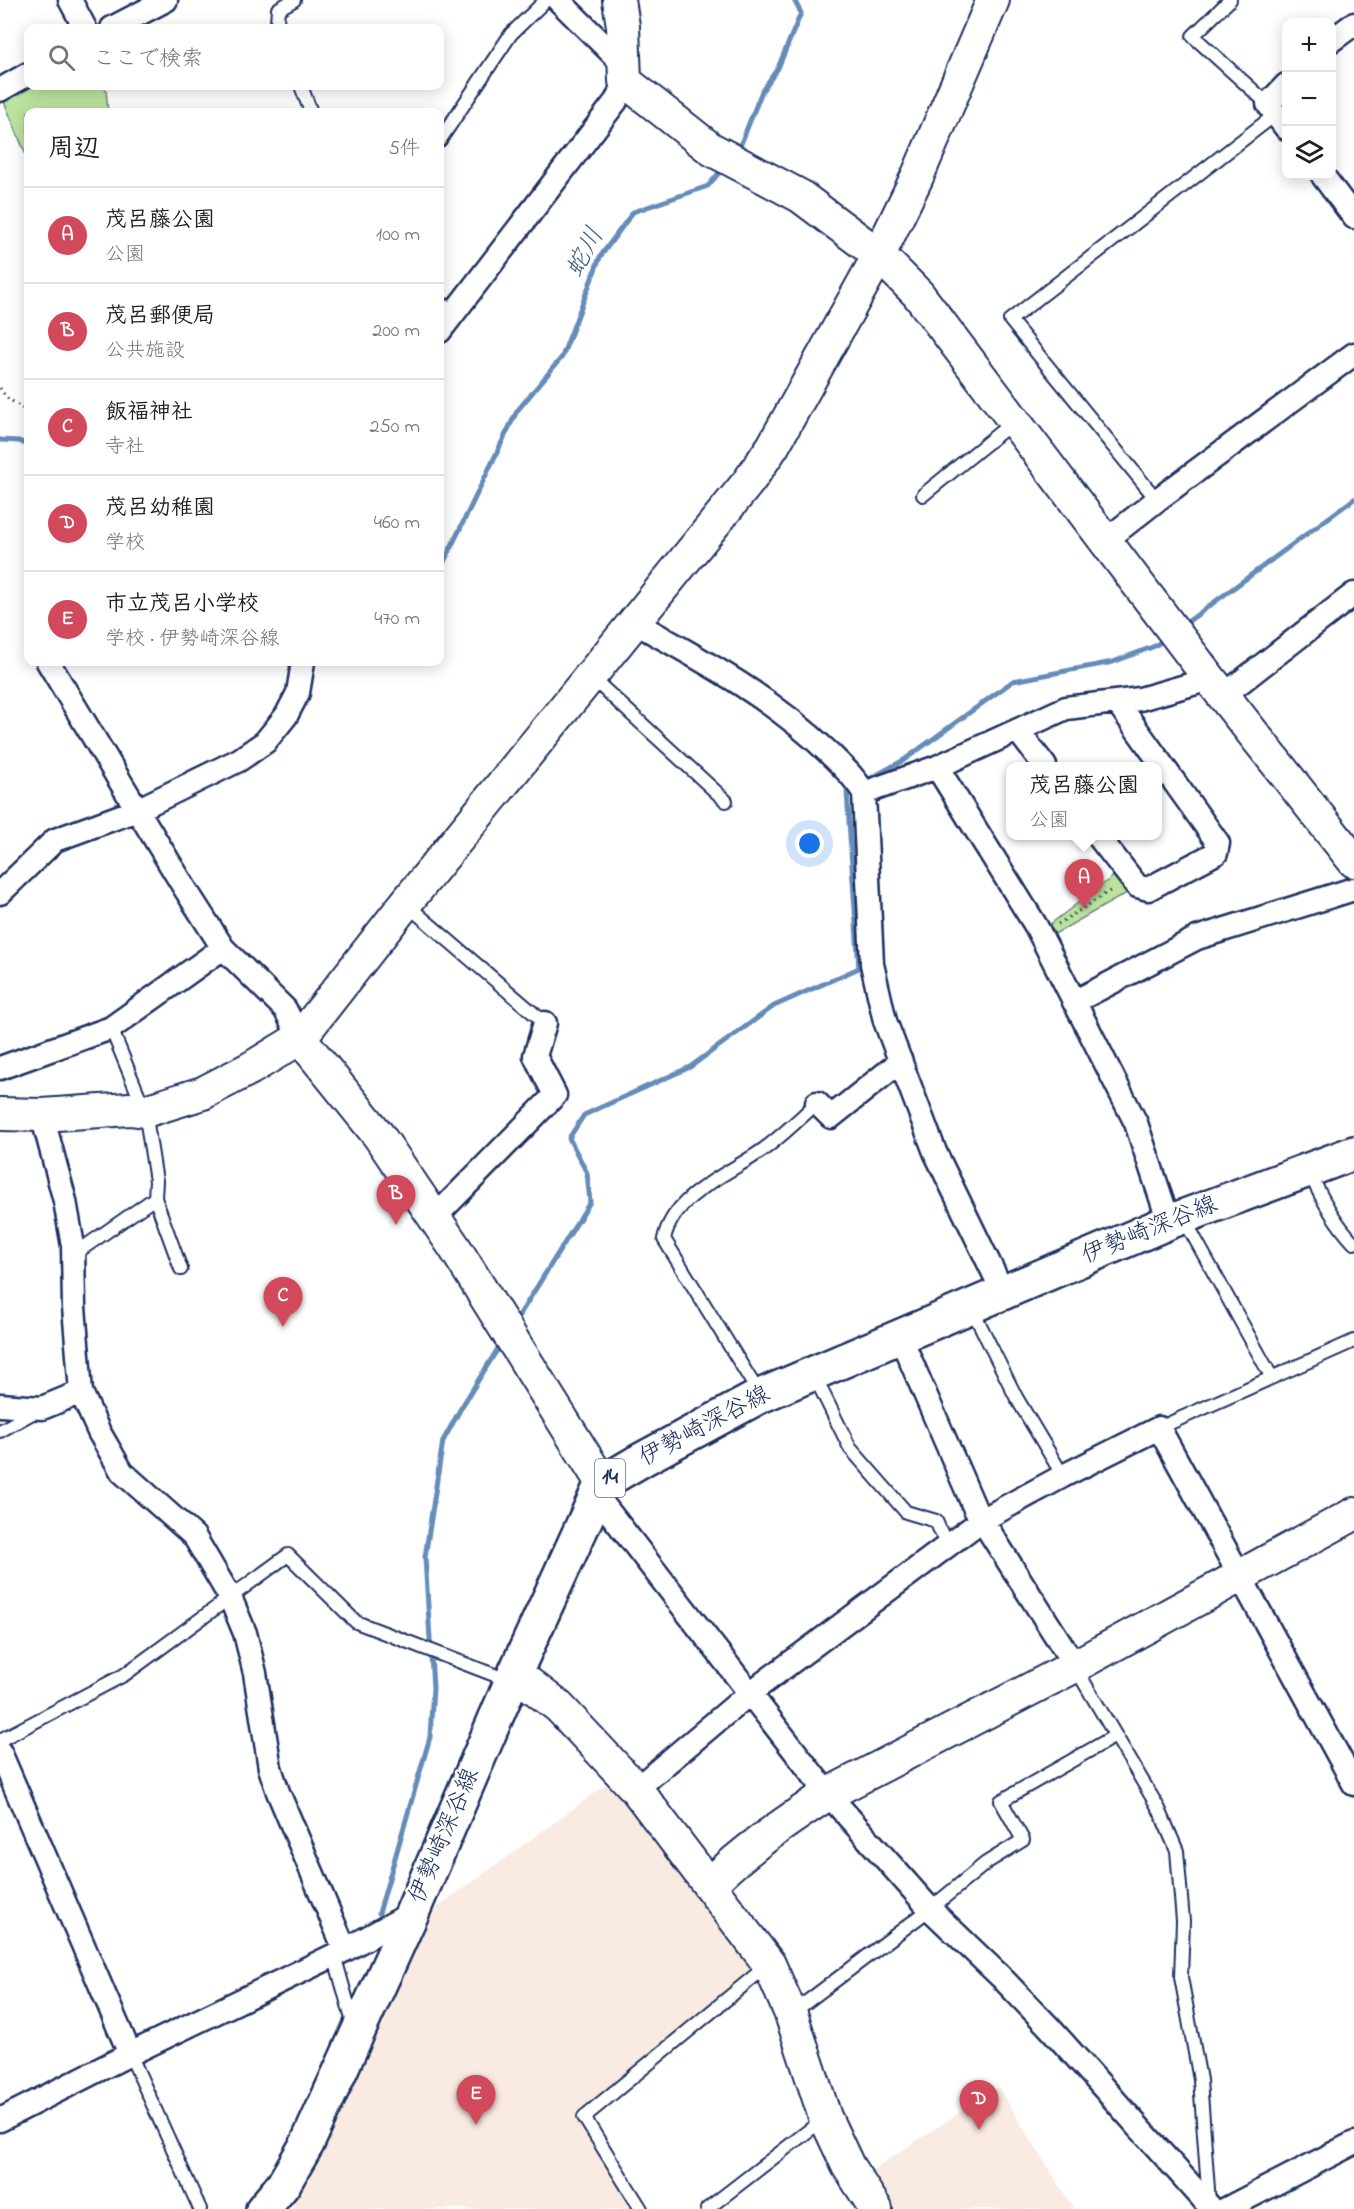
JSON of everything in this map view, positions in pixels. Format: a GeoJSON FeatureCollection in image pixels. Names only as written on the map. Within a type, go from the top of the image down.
{"type":"FeatureCollection","features":[{"type":"Feature","properties":{"kind":"main road","name":"伊勢崎深谷線"},"geometry":{"type":"LineString","coordinates":[[263,2209],[283,2185],[307,2144],[412,1912],[513,1677],[599,1489],[642,1459],[760,1396],[1176,1219],[1354,1153]]}},
{"type":"Feature","properties":{"kind":"street"},"geometry":{"type":"LineString","coordinates":[[70,0],[83,24]]}},
{"type":"Feature","properties":{"kind":"street"},"geometry":{"type":"LineString","coordinates":[[120,24],[166,0]]}},
{"type":"Feature","properties":{"kind":"street"},"geometry":{"type":"LineString","coordinates":[[558,0],[625,73],[711,149],[800,196],[879,255],[918,294],[1217,687],[1354,861]]}},
{"type":"Feature","properties":{"kind":"street"},"geometry":{"type":"LineString","coordinates":[[444,315],[616,102],[625,73],[619,0]]}},
{"type":"Feature","properties":{"kind":"street"},"geometry":{"type":"LineString","coordinates":[[0,1114],[42,1115],[130,1109],[145,1112],[203,1093],[251,1068],[300,1038],[405,904],[761,464],[879,255],[917,177],[993,0]]}},
{"type":"Feature","properties":{"kind":"street"},"geometry":{"type":"LineString","coordinates":[[1336,37],[1354,24]]}},
{"type":"Feature","properties":{"kind":"street"},"geometry":{"type":"LineString","coordinates":[[0,90],[24,76]]}},
{"type":"Feature","properties":{"kind":"street"},"geometry":{"type":"LineString","coordinates":[[1277,115],[1282,100]]}},
{"type":"Feature","properties":{"kind":"street"},"geometry":{"type":"LineString","coordinates":[[1326,180],[1354,217]]}},
{"type":"Feature","properties":{"kind":"street"},"geometry":{"type":"LineString","coordinates":[[1105,541],[1354,354]]}},
{"type":"Feature","properties":{"kind":"street"},"geometry":{"type":"LineString","coordinates":[[864,793],[937,767],[1066,708],[1217,687],[1354,594]]}},
{"type":"Feature","properties":{"kind":"street"},"geometry":{"type":"LineString","coordinates":[[633,622],[729,675],[803,729],[857,781],[864,793],[872,964],[885,1021],[935,1152],[1003,1292]]}},
{"type":"Feature","properties":{"kind":"street"},"geometry":{"type":"LineString","coordinates":[[50,666],[223,948],[285,1009],[300,1038],[379,1136],[434,1218],[599,1489],[828,1794],[930,1909],[1002,1977],[1216,2208],[1354,2143]]}},
{"type":"Feature","properties":{"kind":"street"},"geometry":{"type":"LineString","coordinates":[[0,893],[55,840],[137,810],[239,760],[265,742],[286,716],[298,693],[302,666]]}},
{"type":"Feature","properties":{"kind":"street"},"geometry":{"type":"LineString","coordinates":[[1117,702],[1160,762]]}},
{"type":"Feature","properties":{"kind":"street"},"geometry":{"type":"LineString","coordinates":[[1018,731],[1042,762]]}},
{"type":"Feature","properties":{"kind":"street"},"geometry":{"type":"LineString","coordinates":[[1101,840],[1137,886],[1148,889],[1216,853],[1218,843],[1162,765]]}},
{"type":"Feature","properties":{"kind":"street"},"geometry":{"type":"LineString","coordinates":[[937,767],[1041,935],[1136,1124],[1176,1219]]}},
{"type":"Feature","properties":{"kind":"street"},"geometry":{"type":"LineString","coordinates":[[1074,1002],[1197,938],[1354,889]]}},
{"type":"Feature","properties":{"kind":"street"},"geometry":{"type":"LineString","coordinates":[[0,1068],[111,1028],[223,948]]}},
{"type":"Feature","properties":{"kind":"street"},"geometry":{"type":"LineString","coordinates":[[434,1218],[555,1095],[535,1056],[545,1023]]}},
{"type":"Feature","properties":{"kind":"street"},"geometry":{"type":"LineString","coordinates":[[817,1103],[831,1118],[901,1061]]}},
{"type":"Feature","properties":{"kind":"street"},"geometry":{"type":"LineString","coordinates":[[42,1115],[65,1201],[73,1255],[74,1307],[81,1392],[99,1432],[122,1472],[194,1536],[231,1597],[245,1634],[255,1673],[270,1768],[339,1953]]}},
{"type":"Feature","properties":{"kind":"street"},"geometry":{"type":"LineString","coordinates":[[900,1336],[975,1509],[1074,1666]]}},
{"type":"Feature","properties":{"kind":"street"},"geometry":{"type":"LineString","coordinates":[[0,1405],[42,1408],[81,1392]]}},
{"type":"Feature","properties":{"kind":"street"},"geometry":{"type":"LineString","coordinates":[[636,1789],[750,1693],[982,1520],[1159,1428],[1354,1784]]}},
{"type":"Feature","properties":{"kind":"street"},"geometry":{"type":"LineString","coordinates":[[709,1885],[723,1871],[785,1823],[828,1794],[1074,1666],[1354,1514]]}},
{"type":"Feature","properties":{"kind":"street"},"geometry":{"type":"LineString","coordinates":[[513,1677],[559,1707],[636,1789],[769,1964],[790,2014],[825,2117],[848,2166],[876,2209]]}},
{"type":"Feature","properties":{"kind":"street"},"geometry":{"type":"LineString","coordinates":[[0,1752],[130,2054]]}},
{"type":"Feature","properties":{"kind":"street"},"geometry":{"type":"LineString","coordinates":[[0,2120],[339,1953],[412,1912]]}},
{"type":"Feature","properties":{"kind":"lane"},"geometry":{"type":"LineString","coordinates":[[278,24],[278,9],[294,0]]}},
{"type":"Feature","properties":{"kind":"lane"},"geometry":{"type":"LineString","coordinates":[[444,134],[511,34],[546,0]]}},
{"type":"Feature","properties":{"kind":"lane"},"geometry":{"type":"LineString","coordinates":[[1157,500],[1010,320],[1277,115],[1193,36],[1230,0]]}},
{"type":"Feature","properties":{"kind":"lane"},"geometry":{"type":"LineString","coordinates":[[303,90],[309,108]]}},
{"type":"Feature","properties":{"kind":"lane"},"geometry":{"type":"LineString","coordinates":[[923,495],[1014,421]]}},
{"type":"Feature","properties":{"kind":"lane"},"geometry":{"type":"LineString","coordinates":[[589,675],[726,801]]}},
{"type":"Feature","properties":{"kind":"lane"},"geometry":{"type":"LineString","coordinates":[[405,904],[545,1023]]}},
{"type":"Feature","properties":{"kind":"lane"},"geometry":{"type":"LineString","coordinates":[[111,1028],[145,1112],[156,1181],[155,1198],[181,1269]]}},
{"type":"Feature","properties":{"kind":"lane"},"geometry":{"type":"LineString","coordinates":[[760,1396],[664,1239],[666,1229],[686,1200],[766,1148],[817,1103]]}},
{"type":"Feature","properties":{"kind":"lane"},"geometry":{"type":"LineString","coordinates":[[1309,1170],[1321,1198],[1342,1230],[1354,1243]]}},
{"type":"Feature","properties":{"kind":"lane"},"geometry":{"type":"LineString","coordinates":[[73,1255],[155,1198]]}},
{"type":"Feature","properties":{"kind":"lane"},"geometry":{"type":"LineString","coordinates":[[1176,1219],[1271,1376]]}},
{"type":"Feature","properties":{"kind":"lane"},"geometry":{"type":"LineString","coordinates":[[970,1306],[1016,1397],[1063,1476]]}},
{"type":"Feature","properties":{"kind":"lane"},"geometry":{"type":"LineString","coordinates":[[1159,1428],[1271,1376],[1354,1341]]}},
{"type":"Feature","properties":{"kind":"lane"},"geometry":{"type":"LineString","coordinates":[[813,1374],[849,1448],[906,1512],[936,1521],[947,1546]]}},
{"type":"Feature","properties":{"kind":"lane"},"geometry":{"type":"LineString","coordinates":[[0,1431],[42,1408]]}},
{"type":"Feature","properties":{"kind":"lane"},"geometry":{"type":"LineString","coordinates":[[0,1740],[124,1675],[288,1555],[356,1622],[513,1677]]}},
{"type":"Feature","properties":{"kind":"lane"},"geometry":{"type":"LineString","coordinates":[[1074,1666],[1159,1809],[1177,1851],[1183,1921],[1181,1977],[1200,2080],[1216,2208]]}},
{"type":"Feature","properties":{"kind":"lane"},"geometry":{"type":"LineString","coordinates":[[790,2014],[930,1909],[986,1863],[1023,1840],[1000,1801],[1115,1736]]}},
{"type":"Feature","properties":{"kind":"lane"},"geometry":{"type":"LineString","coordinates":[[339,1953],[357,2035]]}},
{"type":"Feature","properties":{"kind":"lane"},"geometry":{"type":"LineString","coordinates":[[641,2209],[584,2117],[769,1964]]}},
{"type":"Feature","properties":{"kind":"lane"},"geometry":{"type":"LineString","coordinates":[[130,2054],[200,2209]]}},
{"type":"Feature","properties":{"kind":"lane"},"geometry":{"type":"LineString","coordinates":[[707,2209],[825,2117]]}},
{"type":"Feature","properties":{"kind":"path"},"geometry":{"type":"LineString","coordinates":[[0,388],[6,397],[24,408]]}},
{"type":"Feature","properties":{"kind":"path"},"geometry":{"type":"LineString","coordinates":[[1041,935],[1130,878]]}},
{"type":"Feature","properties":{"kind":"shaded area"},"geometry":{"type":"Polygon","coordinates":[[[610,1782],[757,1968],[575,2114],[632,2209],[291,2209],[339,2114],[427,1915],[610,1782]]]}},
{"type":"Feature","properties":{"kind":"shaded area"},"geometry":{"type":"Polygon","coordinates":[[[998,2087],[1074,2209],[891,2209],[868,2173],[998,2087]]]}},
{"type":"Feature","properties":{"kind":"green space"},"geometry":{"type":"Polygon","coordinates":[[[24,88],[106,90],[108,108],[24,108],[24,150],[3,99],[24,88]]]}},
{"type":"Feature","properties":{"kind":"green space"},"geometry":{"type":"Polygon","coordinates":[[[1115,875],[1127,893],[1051,936],[1049,925],[1115,875]]]}},
{"type":"Feature","properties":{"kind":"waterway","name":"蛇川"},"geometry":{"type":"LineString","coordinates":[[738,151],[762,91],[778,68],[801,13],[794,0]]}},
{"type":"Feature","properties":{"kind":"waterway","name":"蛇川"},"geometry":{"type":"LineString","coordinates":[[444,562],[517,411],[562,357],[600,257],[633,212],[708,186],[724,167]]}},
{"type":"Feature","properties":{"kind":"waterway","name":"蛇川"},"geometry":{"type":"LineString","coordinates":[[0,440],[24,443]]}},
{"type":"Feature","properties":{"kind":"waterway"},"geometry":{"type":"LineString","coordinates":[[1182,626],[1354,499]]}},
{"type":"Feature","properties":{"kind":"waterway"},"geometry":{"type":"LineString","coordinates":[[864,782],[904,760],[1013,681],[1113,662],[1155,646],[1167,637]]}},
{"type":"Feature","properties":{"kind":"waterway"},"geometry":{"type":"LineString","coordinates":[[515,1322],[590,1202],[587,1173],[569,1138],[584,1115],[690,1067],[774,1006],[859,968],[847,792],[854,788]]}},
{"type":"Feature","properties":{"kind":"waterway"},"geometry":{"type":"LineString","coordinates":[[379,1913],[430,1737],[433,1688],[425,1557],[443,1441],[502,1342]]}},
{"type":"Feature","properties":{"kind":"place","name":"茂呂藤公園"},"geometry":{"type":"Point","coordinates":[1084,909]}},
{"type":"Feature","properties":{"kind":"place","name":"茂呂郵便局"},"geometry":{"type":"Point","coordinates":[396,1225]}},
{"type":"Feature","properties":{"kind":"place","name":"飯福神社"},"geometry":{"type":"Point","coordinates":[283,1327]}},
{"type":"Feature","properties":{"kind":"place","name":"市立茂呂小学校"},"geometry":{"type":"Point","coordinates":[476,2125]}},
{"type":"Feature","properties":{"kind":"place","name":"茂呂幼稚園"},"geometry":{"type":"Point","coordinates":[979,2130]}}]}
